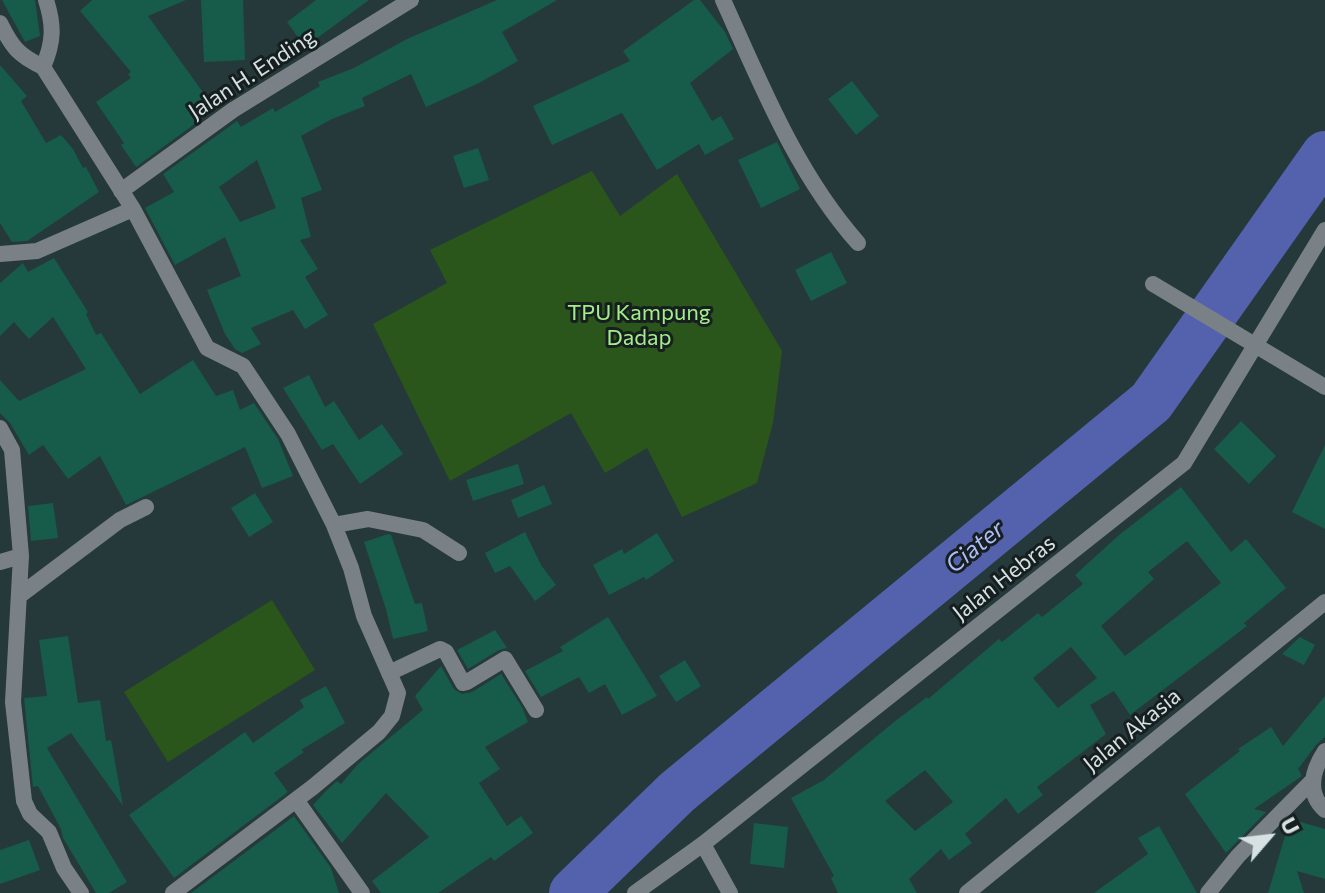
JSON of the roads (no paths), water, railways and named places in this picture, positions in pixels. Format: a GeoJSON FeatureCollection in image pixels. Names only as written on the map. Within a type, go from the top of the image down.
{"type":"FeatureCollection","features":[{"type":"Feature","properties":{"kind":"street"},"geometry":{"type":"LineString","coordinates":[[43,67],[51,48],[53,24],[46,0]]}},
{"type":"Feature","properties":{"kind":"street","name":"Jalan H. Ending"},"geometry":{"type":"LineString","coordinates":[[121,191],[233,110],[411,0]]}},
{"type":"Feature","properties":{"kind":"street"},"geometry":{"type":"LineString","coordinates":[[723,0],[775,116],[832,213],[858,243]]}},
{"type":"Feature","properties":{"kind":"street"},"geometry":{"type":"LineString","coordinates":[[0,23],[13,48],[43,67],[133,209],[207,348],[243,366],[288,434],[334,525],[351,568],[364,616],[398,693],[392,716],[379,732],[296,800],[173,893]]}},
{"type":"Feature","properties":{"kind":"street"},"geometry":{"type":"LineString","coordinates":[[0,254],[37,251],[133,209]]}},
{"type":"Feature","properties":{"kind":"street","name":"Jalan Hebras"},"geometry":{"type":"LineString","coordinates":[[635,893],[703,844],[1184,463],[1325,230]]}},
{"type":"Feature","properties":{"kind":"street"},"geometry":{"type":"LineString","coordinates":[[1153,284],[1325,387]]}},
{"type":"Feature","properties":{"kind":"street"},"geometry":{"type":"LineString","coordinates":[[0,428],[12,450],[21,556],[13,702],[24,801],[30,814],[49,832],[64,868],[81,893]]}},
{"type":"Feature","properties":{"kind":"street"},"geometry":{"type":"LineString","coordinates":[[19,596],[120,520],[146,507]]}},
{"type":"Feature","properties":{"kind":"street"},"geometry":{"type":"LineString","coordinates":[[334,525],[368,519],[423,530],[459,553]]}},
{"type":"Feature","properties":{"kind":"street"},"geometry":{"type":"LineString","coordinates":[[0,562],[21,556]]}},
{"type":"Feature","properties":{"kind":"street","name":"Jalan Akasia"},"geometry":{"type":"LineString","coordinates":[[967,893],[1325,602]]}},
{"type":"Feature","properties":{"kind":"street"},"geometry":{"type":"LineString","coordinates":[[389,673],[440,649],[446,652],[463,683],[505,659],[536,710]]}},
{"type":"Feature","properties":{"kind":"street"},"geometry":{"type":"LineString","coordinates":[[1208,893],[1238,856],[1312,781],[1325,751]]}},
{"type":"Feature","properties":{"kind":"street"},"geometry":{"type":"LineString","coordinates":[[1312,781],[1314,799],[1325,810]]}},
{"type":"Feature","properties":{"kind":"street"},"geometry":{"type":"LineString","coordinates":[[296,800],[362,893]]}},
{"type":"Feature","properties":{"kind":"street"},"geometry":{"type":"LineString","coordinates":[[703,844],[730,893]]}},
{"type":"Feature","properties":{"kind":"waterway","name":"Ciater"},"geometry":{"type":"LineString","coordinates":[[573,893],[677,792],[1151,402],[1325,155]]}},
{"type":"Feature","properties":{"kind":"park label","name":"TPU Kampung Dadap"},"geometry":{"type":"Point","coordinates":[639,326]}}]}
